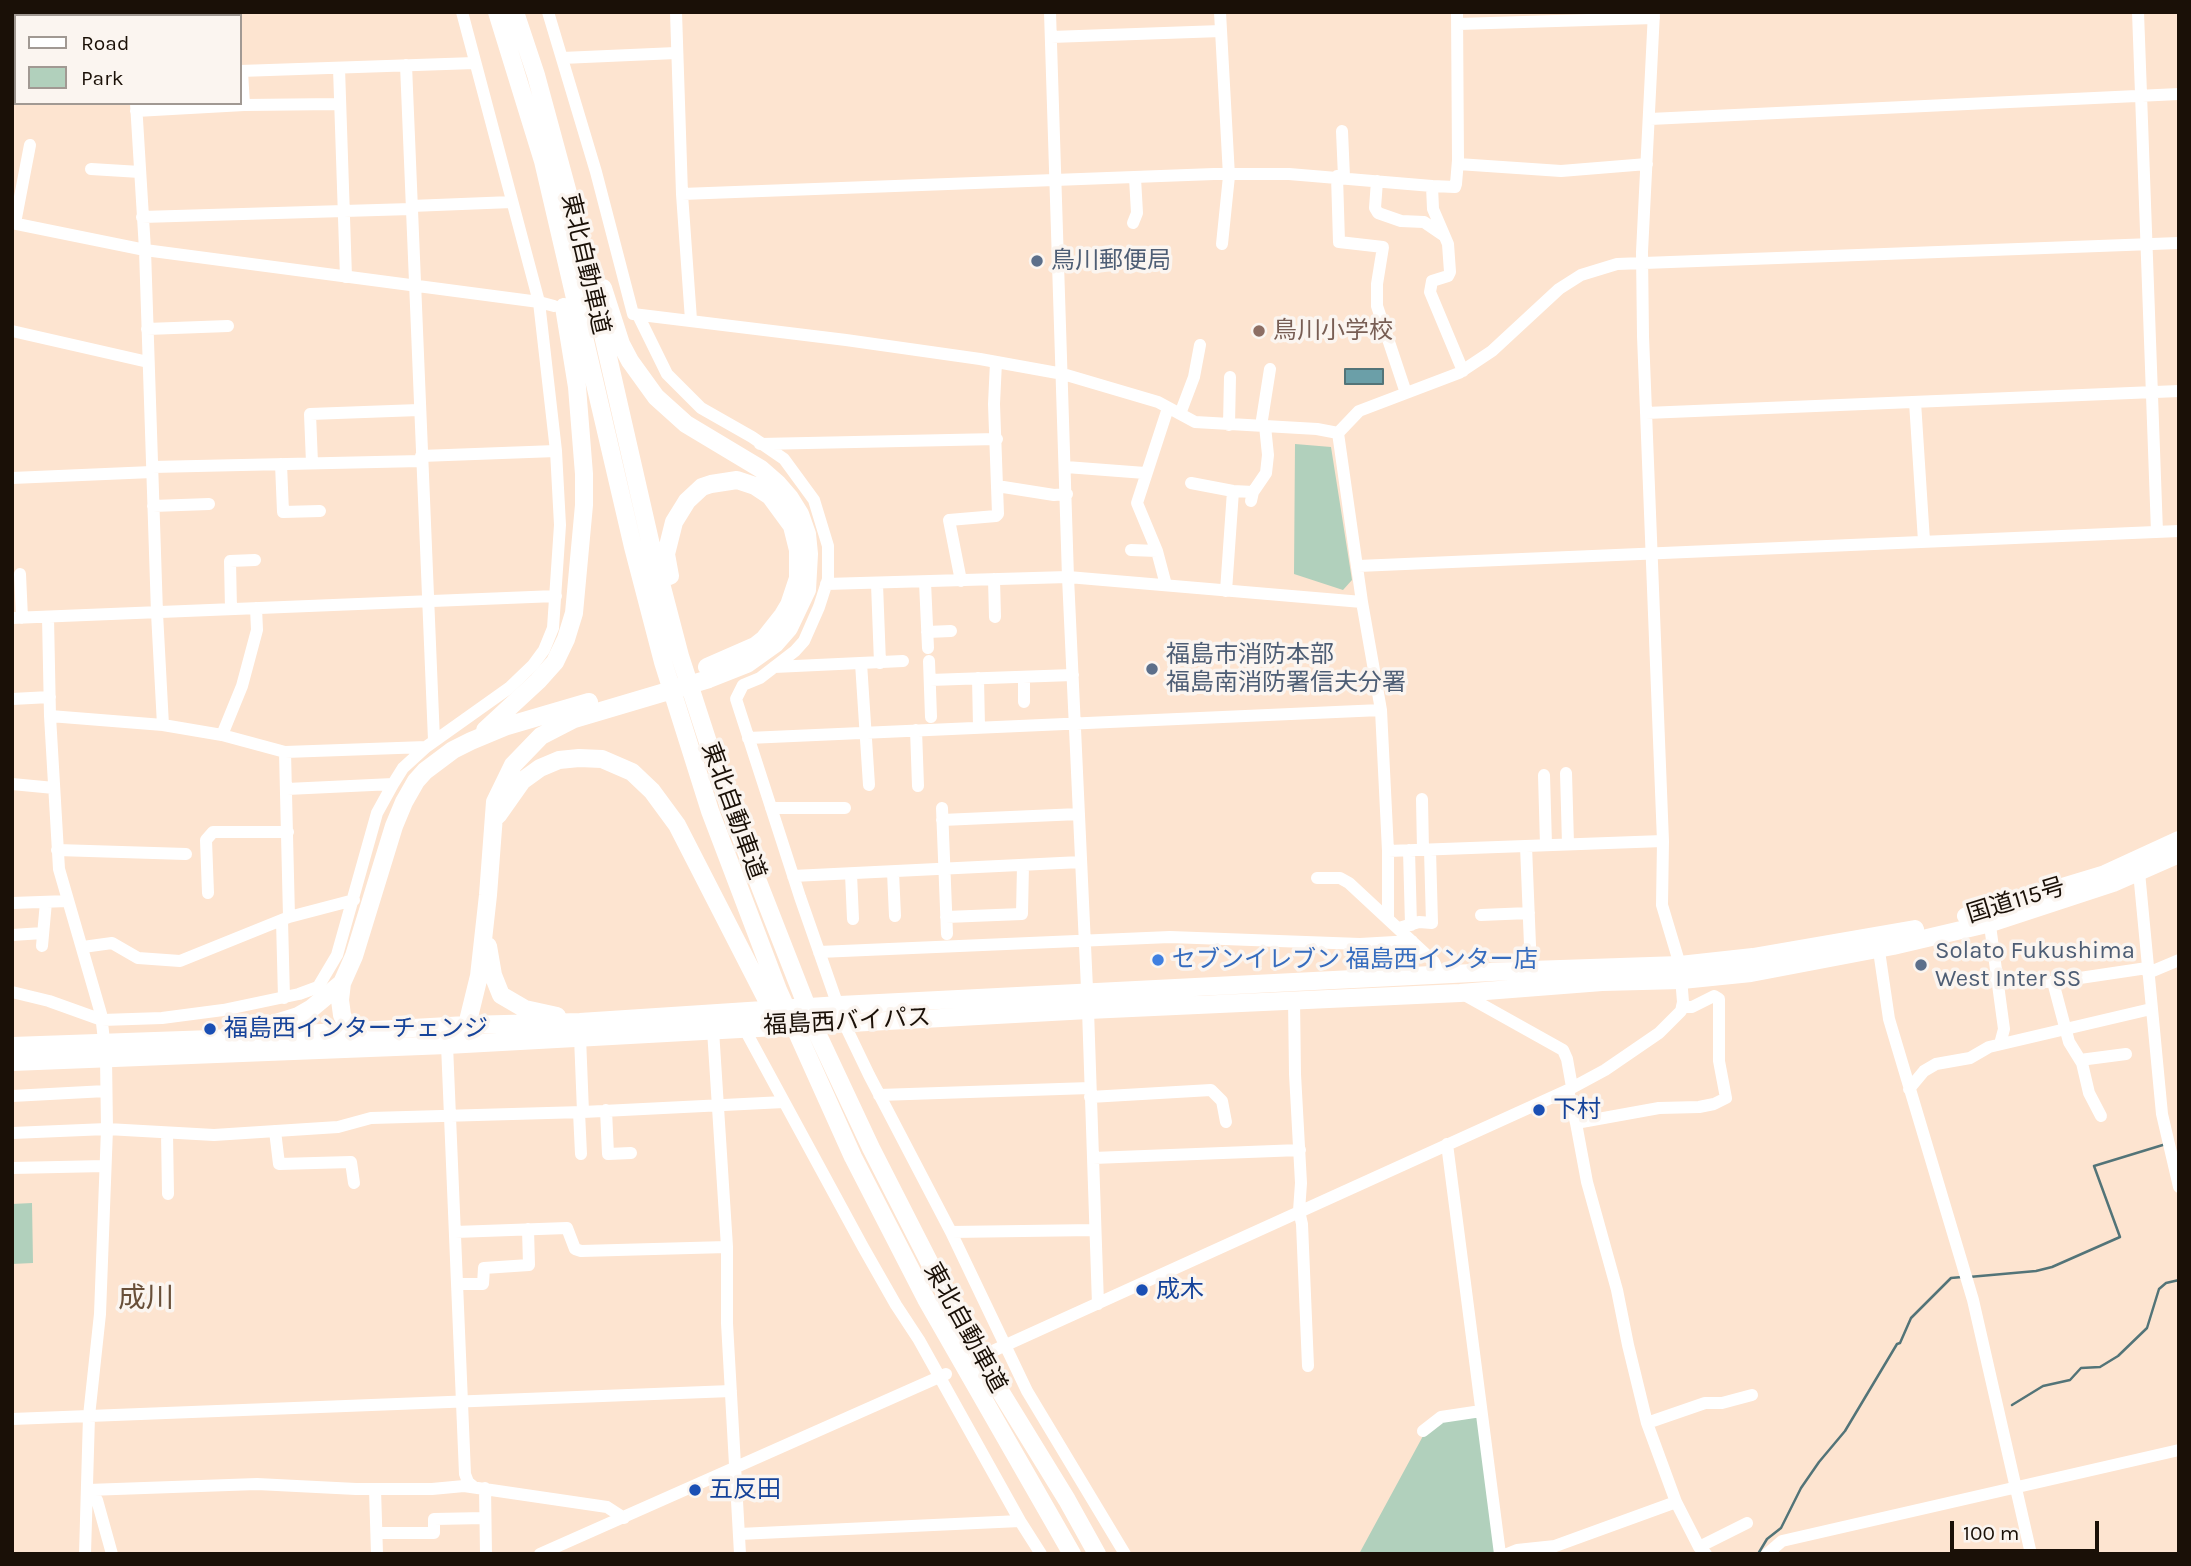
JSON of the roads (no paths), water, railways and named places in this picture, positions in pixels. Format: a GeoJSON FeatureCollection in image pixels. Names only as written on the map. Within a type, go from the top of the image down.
{"type":"FeatureCollection","features":[{"type":"Feature","properties":{"kind":"highway","name":"東北自動車道"},"geometry":{"type":"LineString","coordinates":[[497,12],[542,161],[623,508],[677,657],[699,704],[730,810],[799,988],[871,1148],[943,1291],[1097,1554]]}},
{"type":"Feature","properties":{"kind":"highway","name":"東北自動車道"},"geometry":{"type":"LineString","coordinates":[[515,12],[536,75],[584,253],[677,657],[676,709],[772,993],[886,1223],[969,1377],[1072,1554]]}},
{"type":"Feature","properties":{"kind":"highway"},"geometry":{"type":"LineString","coordinates":[[447,1045],[467,1025],[475,998],[485,928],[495,802],[506,777],[521,756],[541,736],[575,719],[709,679],[747,664],[775,644],[789,628],[804,601],[809,571],[808,543],[803,523],[790,498],[777,482],[745,458],[686,424],[656,397],[630,361],[607,305],[570,159],[536,75]]}},
{"type":"Feature","properties":{"kind":"highway"},"geometry":{"type":"LineString","coordinates":[[471,741],[538,681],[555,662],[566,639],[574,612],[584,505],[583,446],[573,354],[517,76]]}},
{"type":"Feature","properties":{"kind":"highway"},"geometry":{"type":"LineString","coordinates":[[371,1048],[350,1032],[342,1015],[342,983],[354,956],[404,802],[425,771],[453,750],[471,741],[507,726],[726,660],[764,639],[789,605],[798,578],[798,550],[792,526],[779,505],[770,496],[746,482],[720,481],[702,487],[680,510],[669,534],[666,554],[677,657]]}},
{"type":"Feature","properties":{"kind":"highway"},"geometry":{"type":"LineString","coordinates":[[493,821],[522,781],[540,768],[559,760],[602,760],[632,772],[652,791],[677,825],[772,993]]}},
{"type":"Feature","properties":{"kind":"highway","name":"国道115号"},"geometry":{"type":"LineString","coordinates":[[1988,917],[2105,874],[2179,841]]}},
{"type":"Feature","properties":{"kind":"highway","name":"国道115号"},"geometry":{"type":"LineString","coordinates":[[1681,972],[1753,957],[1877,943],[2051,905],[2179,854]]}},
{"type":"Feature","properties":{"kind":"highway"},"geometry":{"type":"LineString","coordinates":[[485,928],[493,975],[501,995],[513,1004],[580,1030]]}},
{"type":"Feature","properties":{"kind":"highway","name":"福島西バイパス"},"geometry":{"type":"LineString","coordinates":[[12,1062],[212,1039],[467,1025],[580,1030],[713,1030],[844,1023],[1087,1001],[1440,975],[1531,970],[1681,972]]}},
{"type":"Feature","properties":{"kind":"highway","name":"福島西バイパス"},"geometry":{"type":"LineString","coordinates":[[12,1046],[105,1050],[447,1045],[840,1005],[1294,999],[1460,993],[1602,982],[1681,972]]}},
{"type":"Feature","properties":{"kind":"highway"},"geometry":{"type":"LineString","coordinates":[[212,1039],[266,1027],[298,1016],[342,983]]}},
{"type":"Feature","properties":{"kind":"street"},"geometry":{"type":"LineString","coordinates":[[12,992],[102,1017],[184,1015],[284,998],[318,987],[337,955],[377,813],[393,784],[404,768],[430,743],[509,688],[544,650],[553,628],[560,525],[556,451],[539,302],[462,12]]}},
{"type":"Feature","properties":{"kind":"street"},"geometry":{"type":"LineString","coordinates":[[548,12],[596,172],[633,314],[996,362],[1063,374],[1158,402],[1195,422],[1317,429],[1338,433]]}},
{"type":"Feature","properties":{"kind":"street"},"geometry":{"type":"LineString","coordinates":[[676,12],[682,194],[691,320]]}},
{"type":"Feature","properties":{"kind":"street"},"geometry":{"type":"LineString","coordinates":[[1050,12],[1068,577],[1098,1304]]}},
{"type":"Feature","properties":{"kind":"street"},"geometry":{"type":"LineString","coordinates":[[1220,12],[1229,176],[1222,244]]}},
{"type":"Feature","properties":{"kind":"street"},"geometry":{"type":"LineString","coordinates":[[2138,12],[2157,532]]}},
{"type":"Feature","properties":{"kind":"street"},"geometry":{"type":"LineString","coordinates":[[682,194],[1289,174],[1455,187],[1458,163],[1457,18],[1654,15],[1642,264],[1650,554],[1663,841],[1662,905],[1681,972],[1683,1007],[1679,1015],[1659,1032],[1605,1070],[1570,1088],[1000,1348]]}},
{"type":"Feature","properties":{"kind":"street"},"geometry":{"type":"LineString","coordinates":[[1051,37],[1221,31]]}},
{"type":"Feature","properties":{"kind":"street"},"geometry":{"type":"LineString","coordinates":[[562,58],[676,53]]}},
{"type":"Feature","properties":{"kind":"street"},"geometry":{"type":"LineString","coordinates":[[242,71],[475,63]]}},
{"type":"Feature","properties":{"kind":"street"},"geometry":{"type":"LineString","coordinates":[[406,65],[430,743]]}},
{"type":"Feature","properties":{"kind":"street"},"geometry":{"type":"LineString","coordinates":[[339,68],[346,277]]}},
{"type":"Feature","properties":{"kind":"street"},"geometry":{"type":"LineString","coordinates":[[242,82],[244,105]]}},
{"type":"Feature","properties":{"kind":"street"},"geometry":{"type":"LineString","coordinates":[[1650,119],[2179,94]]}},
{"type":"Feature","properties":{"kind":"street"},"geometry":{"type":"LineString","coordinates":[[163,725],[145,250],[136,107],[339,104]]}},
{"type":"Feature","properties":{"kind":"street"},"geometry":{"type":"LineString","coordinates":[[1342,131],[1339,242],[1383,247],[1377,284],[1377,306],[1406,393]]}},
{"type":"Feature","properties":{"kind":"street"},"geometry":{"type":"LineString","coordinates":[[30,145],[14,223],[145,250],[554,306]]}},
{"type":"Feature","properties":{"kind":"street"},"geometry":{"type":"LineString","coordinates":[[1458,163],[1561,171],[1647,164]]}},
{"type":"Feature","properties":{"kind":"street"},"geometry":{"type":"LineString","coordinates":[[91,169],[140,172]]}},
{"type":"Feature","properties":{"kind":"street"},"geometry":{"type":"LineString","coordinates":[[1133,223],[1137,213],[1135,178]]}},
{"type":"Feature","properties":{"kind":"street"},"geometry":{"type":"LineString","coordinates":[[1377,181],[1375,208],[1378,213],[1401,220],[1424,222],[1443,235]]}},
{"type":"Feature","properties":{"kind":"street"},"geometry":{"type":"LineString","coordinates":[[1432,187],[1433,209],[1448,244],[1450,272],[1448,276],[1432,281],[1430,292],[1463,371]]}},
{"type":"Feature","properties":{"kind":"street"},"geometry":{"type":"LineString","coordinates":[[142,217],[343,211],[512,202]]}},
{"type":"Feature","properties":{"kind":"street"},"geometry":{"type":"LineString","coordinates":[[1338,433],[1359,411],[1463,371],[1492,351],[1559,289],[1581,275],[1617,264],[2179,243]]}},
{"type":"Feature","properties":{"kind":"street"},"geometry":{"type":"LineString","coordinates":[[638,315],[667,374],[701,408],[784,459],[814,500],[828,546],[826,584],[804,641],[760,678],[743,685],[736,699],[844,1023],[951,1232],[1000,1348],[1125,1554]]}},
{"type":"Feature","properties":{"kind":"street"},"geometry":{"type":"LineString","coordinates":[[147,329],[228,326]]}},
{"type":"Feature","properties":{"kind":"street"},"geometry":{"type":"LineString","coordinates":[[12,331],[148,362]]}},
{"type":"Feature","properties":{"kind":"street"},"geometry":{"type":"LineString","coordinates":[[1180,414],[1194,377],[1200,345]]}},
{"type":"Feature","properties":{"kind":"street"},"geometry":{"type":"LineString","coordinates":[[961,581],[949,520],[996,516],[996,362]]}},
{"type":"Feature","properties":{"kind":"street"},"geometry":{"type":"LineString","coordinates":[[1191,483],[1252,496],[1266,474],[1268,455],[1263,426],[1270,369]]}},
{"type":"Feature","properties":{"kind":"street"},"geometry":{"type":"LineString","coordinates":[[1229,425],[1230,377]]}},
{"type":"Feature","properties":{"kind":"street"},"geometry":{"type":"LineString","coordinates":[[1646,413],[2179,391]]}},
{"type":"Feature","properties":{"kind":"street"},"geometry":{"type":"LineString","coordinates":[[1915,402],[1924,541]]}},
{"type":"Feature","properties":{"kind":"street"},"geometry":{"type":"LineString","coordinates":[[1166,585],[1157,551],[1137,503],[1168,408]]}},
{"type":"Feature","properties":{"kind":"street"},"geometry":{"type":"LineString","coordinates":[[312,463],[310,414],[419,410]]}},
{"type":"Feature","properties":{"kind":"street"},"geometry":{"type":"LineString","coordinates":[[1338,433],[1362,602],[1381,710],[1388,851],[1388,918]]}},
{"type":"Feature","properties":{"kind":"street"},"geometry":{"type":"LineString","coordinates":[[760,444],[997,439]]}},
{"type":"Feature","properties":{"kind":"street"},"geometry":{"type":"LineString","coordinates":[[12,478],[556,451]]}},
{"type":"Feature","properties":{"kind":"street"},"geometry":{"type":"LineString","coordinates":[[281,464],[283,512],[320,511]]}},
{"type":"Feature","properties":{"kind":"street"},"geometry":{"type":"LineString","coordinates":[[1066,467],[1145,473]]}},
{"type":"Feature","properties":{"kind":"street"},"geometry":{"type":"LineString","coordinates":[[997,486],[1054,495],[1067,494]]}},
{"type":"Feature","properties":{"kind":"street"},"geometry":{"type":"LineString","coordinates":[[1226,591],[1233,491]]}},
{"type":"Feature","properties":{"kind":"street"},"geometry":{"type":"LineString","coordinates":[[153,506],[209,504]]}},
{"type":"Feature","properties":{"kind":"street"},"geometry":{"type":"LineString","coordinates":[[1358,566],[2179,531]]}},
{"type":"Feature","properties":{"kind":"street"},"geometry":{"type":"LineString","coordinates":[[1131,550],[1157,551]]}},
{"type":"Feature","properties":{"kind":"street"},"geometry":{"type":"LineString","coordinates":[[231,610],[230,561],[255,560]]}},
{"type":"Feature","properties":{"kind":"street"},"geometry":{"type":"LineString","coordinates":[[20,574],[17,618],[556,596]]}},
{"type":"Feature","properties":{"kind":"street"},"geometry":{"type":"LineString","coordinates":[[826,584],[1068,577],[1362,602]]}},
{"type":"Feature","properties":{"kind":"street"},"geometry":{"type":"LineString","coordinates":[[994,579],[995,617]]}},
{"type":"Feature","properties":{"kind":"street"},"geometry":{"type":"LineString","coordinates":[[925,582],[931,717]]}},
{"type":"Feature","properties":{"kind":"street"},"geometry":{"type":"LineString","coordinates":[[877,584],[880,663]]}},
{"type":"Feature","properties":{"kind":"street"},"geometry":{"type":"LineString","coordinates":[[222,735],[248,664],[257,630],[256,608]]}},
{"type":"Feature","properties":{"kind":"street"},"geometry":{"type":"LineString","coordinates":[[48,617],[57,850],[68,901],[102,1017],[105,1050],[106,1166],[99,1337],[89,1416],[85,1554]]}},
{"type":"Feature","properties":{"kind":"street"},"geometry":{"type":"LineString","coordinates":[[927,632],[951,631]]}},
{"type":"Feature","properties":{"kind":"street"},"geometry":{"type":"LineString","coordinates":[[774,667],[903,661]]}},
{"type":"Feature","properties":{"kind":"street"},"geometry":{"type":"LineString","coordinates":[[861,663],[869,785]]}},
{"type":"Feature","properties":{"kind":"street"},"geometry":{"type":"LineString","coordinates":[[930,680],[1073,675]]}},
{"type":"Feature","properties":{"kind":"street"},"geometry":{"type":"LineString","coordinates":[[1024,677],[1024,702]]}},
{"type":"Feature","properties":{"kind":"street"},"geometry":{"type":"LineString","coordinates":[[978,678],[979,727]]}},
{"type":"Feature","properties":{"kind":"street"},"geometry":{"type":"LineString","coordinates":[[12,699],[50,697]]}},
{"type":"Feature","properties":{"kind":"street"},"geometry":{"type":"LineString","coordinates":[[748,738],[1381,710]]}},
{"type":"Feature","properties":{"kind":"street"},"geometry":{"type":"LineString","coordinates":[[50,716],[163,725],[222,735],[285,752],[430,743]]}},
{"type":"Feature","properties":{"kind":"street"},"geometry":{"type":"LineString","coordinates":[[916,730],[918,786]]}},
{"type":"Feature","properties":{"kind":"street"},"geometry":{"type":"LineString","coordinates":[[284,998],[288,832],[285,752]]}},
{"type":"Feature","properties":{"kind":"street"},"geometry":{"type":"LineString","coordinates":[[1566,773],[1568,844]]}},
{"type":"Feature","properties":{"kind":"street"},"geometry":{"type":"LineString","coordinates":[[1544,775],[1546,845]]}},
{"type":"Feature","properties":{"kind":"street"},"geometry":{"type":"LineString","coordinates":[[287,789],[393,784]]}},
{"type":"Feature","properties":{"kind":"street"},"geometry":{"type":"LineString","coordinates":[[12,785],[54,789]]}},
{"type":"Feature","properties":{"kind":"street"},"geometry":{"type":"LineString","coordinates":[[1317,878],[1340,878],[1349,883],[1388,918],[1405,927],[1419,922],[1432,923],[1422,799]]}},
{"type":"Feature","properties":{"kind":"street"},"geometry":{"type":"LineString","coordinates":[[771,808],[845,808]]}},
{"type":"Feature","properties":{"kind":"street"},"geometry":{"type":"LineString","coordinates":[[947,934],[942,814],[1079,814]]}},
{"type":"Feature","properties":{"kind":"street"},"geometry":{"type":"LineString","coordinates":[[208,893],[206,840],[213,832],[288,832]]}},
{"type":"Feature","properties":{"kind":"street"},"geometry":{"type":"LineString","coordinates":[[1388,851],[1663,841]]}},
{"type":"Feature","properties":{"kind":"street"},"geometry":{"type":"LineString","coordinates":[[1526,846],[1531,970]]}},
{"type":"Feature","properties":{"kind":"street"},"geometry":{"type":"LineString","coordinates":[[57,850],[186,854]]}},
{"type":"Feature","properties":{"kind":"street"},"geometry":{"type":"LineString","coordinates":[[1409,850],[1405,927],[1412,941],[1434,962],[1440,975]]}},
{"type":"Feature","properties":{"kind":"street"},"geometry":{"type":"LineString","coordinates":[[793,876],[1081,862]]}},
{"type":"Feature","properties":{"kind":"street"},"geometry":{"type":"LineString","coordinates":[[946,917],[1023,914],[1023,865]]}},
{"type":"Feature","properties":{"kind":"street"},"geometry":{"type":"LineString","coordinates":[[892,872],[895,916]]}},
{"type":"Feature","properties":{"kind":"street"},"geometry":{"type":"LineString","coordinates":[[2139,872],[2162,1114],[2173,1133],[2179,1187]]}},
{"type":"Feature","properties":{"kind":"street"},"geometry":{"type":"LineString","coordinates":[[851,874],[853,919]]}},
{"type":"Feature","properties":{"kind":"street"},"geometry":{"type":"LineString","coordinates":[[83,947],[112,943],[138,958],[180,961],[286,918],[354,900]]}},
{"type":"Feature","properties":{"kind":"street"},"geometry":{"type":"LineString","coordinates":[[12,903],[68,901]]}},
{"type":"Feature","properties":{"kind":"street"},"geometry":{"type":"LineString","coordinates":[[12,935],[42,939],[47,902]]}},
{"type":"Feature","properties":{"kind":"street"},"geometry":{"type":"LineString","coordinates":[[1481,915],[1529,913]]}},
{"type":"Feature","properties":{"kind":"street"},"geometry":{"type":"LineString","coordinates":[[1988,917],[2004,1029],[2000,1044]]}},
{"type":"Feature","properties":{"kind":"street"},"geometry":{"type":"LineString","coordinates":[[819,952],[1170,937],[1360,944],[1412,941]]}},
{"type":"Feature","properties":{"kind":"street"},"geometry":{"type":"LineString","coordinates":[[1877,943],[1889,1019],[1973,1300],[2031,1554]]}},
{"type":"Feature","properties":{"kind":"street"},"geometry":{"type":"LineString","coordinates":[[1996,981],[2053,982],[2148,970],[2179,960]]}},
{"type":"Feature","properties":{"kind":"street"},"geometry":{"type":"LineString","coordinates":[[2053,982],[2069,1042],[2080,1060],[2089,1093],[2101,1116]]}},
{"type":"Feature","properties":{"kind":"street"},"geometry":{"type":"LineString","coordinates":[[1460,993],[1563,1050],[1567,1059],[1587,1182],[1617,1290],[1647,1423],[1676,1502],[1702,1550],[1747,1523]]}},
{"type":"Feature","properties":{"kind":"street"},"geometry":{"type":"LineString","coordinates":[[1576,1123],[1659,1108],[1699,1107],[1726,1098],[1719,1061],[1719,999],[1714,996],[1692,1007],[1683,1007]]}},
{"type":"Feature","properties":{"kind":"street"},"geometry":{"type":"LineString","coordinates":[[1294,999],[1300,1150],[1299,1211],[1302,1224],[1308,1366]]}},
{"type":"Feature","properties":{"kind":"street"},"geometry":{"type":"LineString","coordinates":[[1909,1089],[1930,1066],[1964,1060],[1989,1046],[2151,1009]]}},
{"type":"Feature","properties":{"kind":"street"},"geometry":{"type":"LineString","coordinates":[[744,1028],[876,1270],[943,1375],[1020,1521],[1041,1554]]}},
{"type":"Feature","properties":{"kind":"street"},"geometry":{"type":"LineString","coordinates":[[580,1030],[581,1154]]}},
{"type":"Feature","properties":{"kind":"street"},"geometry":{"type":"LineString","coordinates":[[713,1030],[727,1247],[727,1323],[740,1554]]}},
{"type":"Feature","properties":{"kind":"street"},"geometry":{"type":"LineString","coordinates":[[447,1045],[465,1474],[468,1482],[479,1487]]}},
{"type":"Feature","properties":{"kind":"street"},"geometry":{"type":"LineString","coordinates":[[2080,1060],[2126,1054]]}},
{"type":"Feature","properties":{"kind":"street"},"geometry":{"type":"LineString","coordinates":[[880,1095],[1211,1090],[1222,1101],[1226,1122]]}},
{"type":"Feature","properties":{"kind":"street"},"geometry":{"type":"LineString","coordinates":[[12,1096],[106,1091]]}},
{"type":"Feature","properties":{"kind":"street"},"geometry":{"type":"LineString","coordinates":[[12,1133],[107,1129],[214,1135],[345,1126],[371,1118],[581,1112],[784,1102]]}},
{"type":"Feature","properties":{"kind":"street"},"geometry":{"type":"LineString","coordinates":[[606,1110],[608,1154],[631,1153]]}},
{"type":"Feature","properties":{"kind":"street"},"geometry":{"type":"LineString","coordinates":[[275,1131],[279,1164],[351,1162],[354,1182]]}},
{"type":"Feature","properties":{"kind":"street"},"geometry":{"type":"LineString","coordinates":[[167,1133],[168,1194]]}},
{"type":"Feature","properties":{"kind":"street"},"geometry":{"type":"LineString","coordinates":[[1447,1144],[1500,1554]]}},
{"type":"Feature","properties":{"kind":"street"},"geometry":{"type":"LineString","coordinates":[[1093,1158],[1300,1150]]}},
{"type":"Feature","properties":{"kind":"street"},"geometry":{"type":"LineString","coordinates":[[12,1168],[106,1166]]}},
{"type":"Feature","properties":{"kind":"street"},"geometry":{"type":"LineString","coordinates":[[455,1232],[568,1228],[575,1249],[581,1251],[727,1247]]}},
{"type":"Feature","properties":{"kind":"street"},"geometry":{"type":"LineString","coordinates":[[457,1284],[483,1284],[484,1268],[529,1265],[528,1229]]}},
{"type":"Feature","properties":{"kind":"street"},"geometry":{"type":"LineString","coordinates":[[951,1232],[1095,1230]]}},
{"type":"Feature","properties":{"kind":"street"},"geometry":{"type":"LineString","coordinates":[[540,1554],[943,1375]]}},
{"type":"Feature","properties":{"kind":"street"},"geometry":{"type":"LineString","coordinates":[[12,1419],[731,1391]]}},
{"type":"Feature","properties":{"kind":"street"},"geometry":{"type":"LineString","coordinates":[[1647,1423],[1705,1404],[1752,1395]]}},
{"type":"Feature","properties":{"kind":"street"},"geometry":{"type":"LineString","coordinates":[[1423,1431],[1441,1417],[1481,1411]]}},
{"type":"Feature","properties":{"kind":"street"},"geometry":{"type":"LineString","coordinates":[[1767,1554],[1782,1541],[2179,1450]]}},
{"type":"Feature","properties":{"kind":"street"},"geometry":{"type":"LineString","coordinates":[[88,1491],[257,1484],[375,1489],[479,1487],[607,1507],[624,1518]]}},
{"type":"Feature","properties":{"kind":"street"},"geometry":{"type":"LineString","coordinates":[[479,1487],[485,1518],[485,1554]]}},
{"type":"Feature","properties":{"kind":"street"},"geometry":{"type":"LineString","coordinates":[[375,1489],[377,1554]]}},
{"type":"Feature","properties":{"kind":"street"},"geometry":{"type":"LineString","coordinates":[[88,1491],[97,1500],[113,1554]]}},
{"type":"Feature","properties":{"kind":"street"},"geometry":{"type":"LineString","coordinates":[[1507,1554],[1555,1546],[1676,1502]]}},
{"type":"Feature","properties":{"kind":"street"},"geometry":{"type":"LineString","coordinates":[[377,1533],[434,1533],[435,1519],[485,1518]]}},
{"type":"Feature","properties":{"kind":"street"},"geometry":{"type":"LineString","coordinates":[[740,1534],[1020,1521]]}},
{"type":"Feature","properties":{"kind":"water"},"geometry":{"type":"Polygon","coordinates":[[[1345,369],[1383,369],[1383,384],[1345,384],[1345,369]]]}},
{"type":"Feature","properties":{"kind":"waterway"},"geometry":{"type":"LineString","coordinates":[[1969,1277],[2052,1267],[2120,1237],[2094,1166],[2166,1144]]}},
{"type":"Feature","properties":{"kind":"waterway"},"geometry":{"type":"LineString","coordinates":[[1758,1554],[1767,1539],[1781,1528],[1801,1488],[1845,1431],[1900,1343],[1911,1318],[1951,1278],[1962,1277]]}},
{"type":"Feature","properties":{"kind":"waterway"},"geometry":{"type":"LineString","coordinates":[[2012,1405],[2043,1386],[2070,1380],[2081,1368],[2100,1367],[2118,1356],[2147,1328],[2159,1289],[2166,1283],[2179,1280]]}},
{"type":"Feature","properties":{"kind":"place","name":"鳥川郵便局"},"geometry":{"type":"Point","coordinates":[1037,261]}},
{"type":"Feature","properties":{"kind":"place","name":"鳥川小学校"},"geometry":{"type":"Point","coordinates":[1259,331]}},
{"type":"Feature","properties":{"kind":"place","name":"福島市消防本部 福島南消防署信夫分署"},"geometry":{"type":"Point","coordinates":[1152,669]}},
{"type":"Feature","properties":{"kind":"place","name":"セブンイレブン 福島西インター店"},"geometry":{"type":"Point","coordinates":[1158,960]}},
{"type":"Feature","properties":{"kind":"place","name":"Solato Fukushima West Inter SS"},"geometry":{"type":"Point","coordinates":[1921,965]}},
{"type":"Feature","properties":{"kind":"place","name":"福島西インターチェンジ"},"geometry":{"type":"Point","coordinates":[210,1029]}},
{"type":"Feature","properties":{"kind":"place","name":"下村"},"geometry":{"type":"Point","coordinates":[1539,1110]}},
{"type":"Feature","properties":{"kind":"place","name":"成木"},"geometry":{"type":"Point","coordinates":[1142,1290]}},
{"type":"Feature","properties":{"kind":"place","name":"五反田"},"geometry":{"type":"Point","coordinates":[695,1490]}},
{"type":"Feature","properties":{"kind":"district","name":"成川"},"geometry":{"type":"Point","coordinates":[146,1299]}}]}
